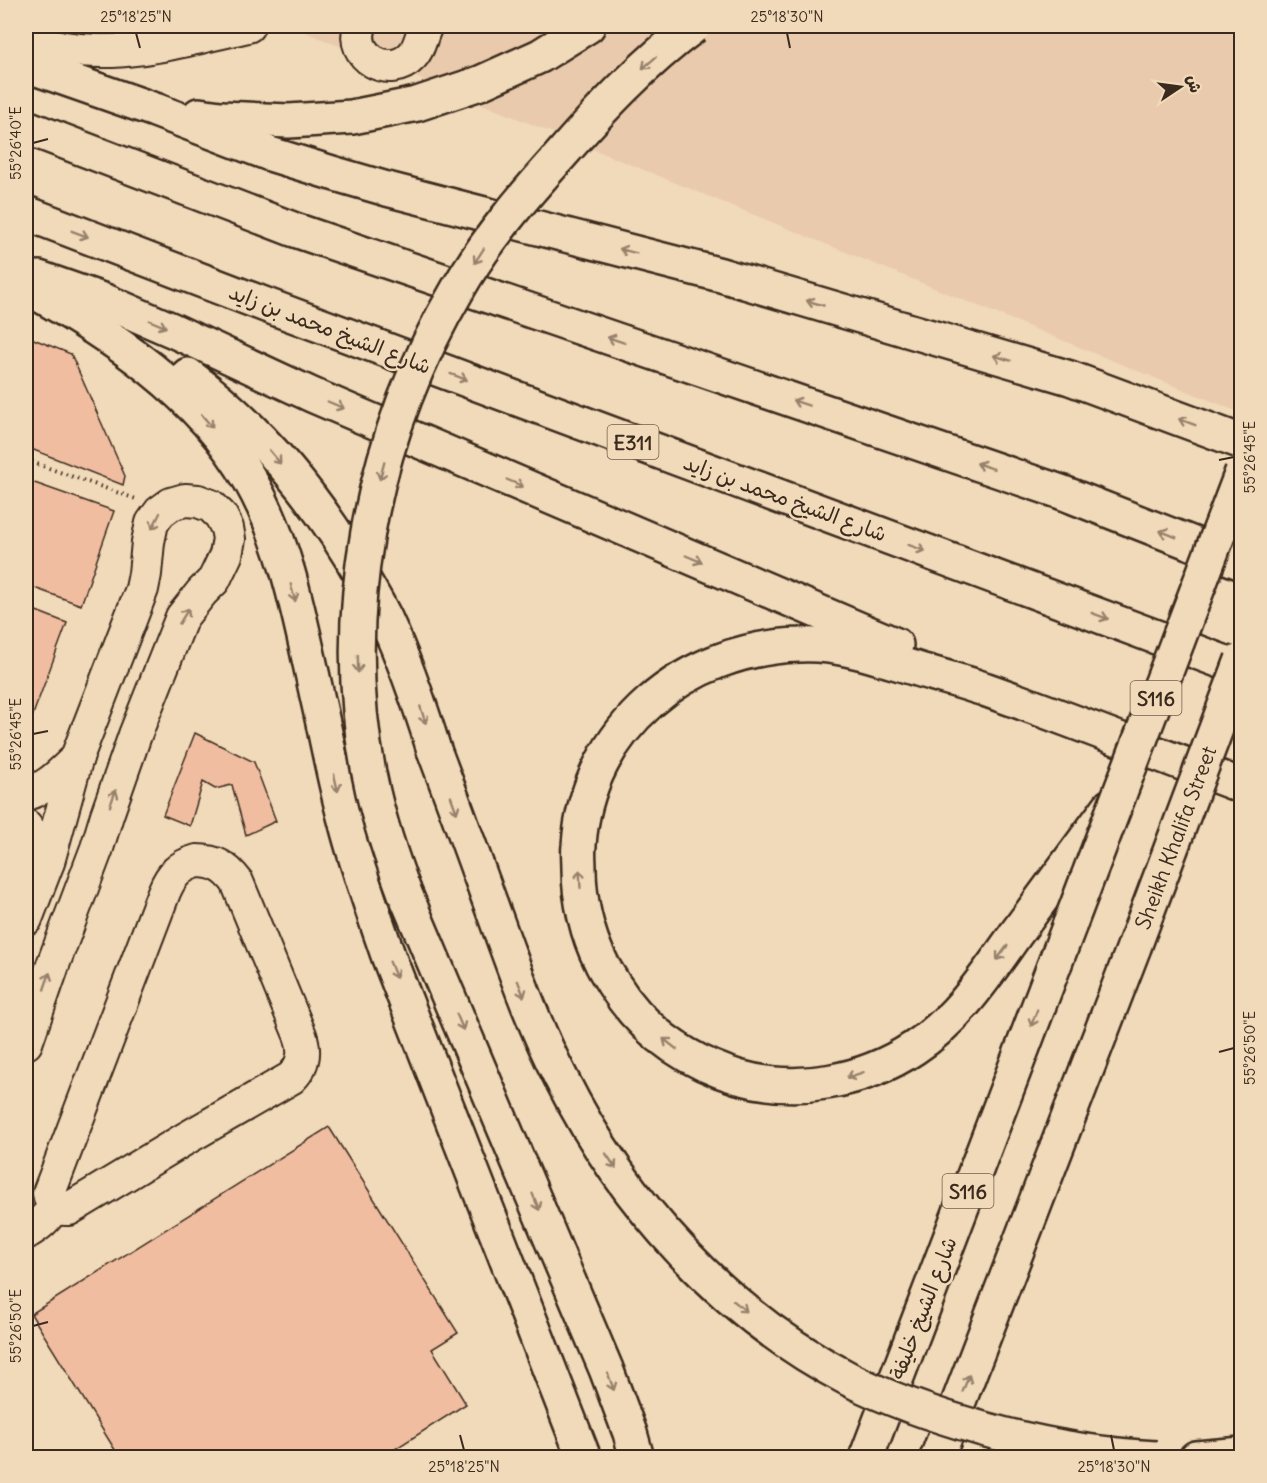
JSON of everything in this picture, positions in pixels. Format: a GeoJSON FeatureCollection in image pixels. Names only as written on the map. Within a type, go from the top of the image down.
{"type":"FeatureCollection","features":[{"type":"Feature","properties":{"kind":"highway"},"geometry":{"type":"LineString","coordinates":[[155,110],[221,118],[289,121],[352,117],[417,104],[480,83],[540,56],[588,26]]}},
{"type":"Feature","properties":{"kind":"highway"},"geometry":{"type":"LineString","coordinates":[[637,1458],[630,1432],[606,1369],[404,891],[386,842],[373,790],[364,739],[358,676],[358,634],[360,591],[368,528],[394,426],[432,336],[458,288],[519,201],[596,115],[644,68],[694,26]]}},
{"type":"Feature","properties":{"kind":"highway"},"geometry":{"type":"LineString","coordinates":[[28,42],[155,110],[270,154],[332,173],[721,275],[1070,378],[1242,442]]}},
{"type":"Feature","properties":{"kind":"highway"},"geometry":{"type":"LineString","coordinates":[[26,127],[295,230],[1061,492],[1242,563]]}},
{"type":"Feature","properties":{"kind":"highway","name":"شارع الشيخ محمد بن زايد"},"geometry":{"type":"LineString","coordinates":[[26,213],[266,305],[1242,669]]}},
{"type":"Feature","properties":{"kind":"highway"},"geometry":{"type":"LineString","coordinates":[[26,274],[105,301],[163,326],[322,400],[871,633],[983,688]]}},
{"type":"Feature","properties":{"kind":"highway"},"geometry":{"type":"LineString","coordinates":[[26,274],[155,351],[210,391],[270,450],[308,495],[349,554],[384,616],[413,682],[434,750],[523,994],[562,1082],[586,1124],[635,1195],[703,1274],[773,1332],[811,1357],[850,1380],[892,1398],[934,1414],[1027,1441],[1077,1451],[1156,1458]]}},
{"type":"Feature","properties":{"kind":"highway"},"geometry":{"type":"LineString","coordinates":[[26,287],[97,330],[172,385],[201,413],[227,445],[249,478],[268,514],[282,551],[296,602],[345,819],[373,912],[392,967],[584,1458]]}},
{"type":"Feature","properties":{"kind":"highway","name":"S116"},"geometry":{"type":"LineString","coordinates":[[1121,790],[1242,472]]}},
{"type":"Feature","properties":{"kind":"highway"},"geometry":{"type":"LineString","coordinates":[[1121,790],[975,991],[947,1022],[914,1048],[877,1068],[837,1081],[796,1086],[755,1082],[716,1070],[680,1052],[648,1026],[621,996],[600,960],[586,922],[579,884],[579,845],[585,807],[598,771],[617,737],[642,708],[677,681],[717,661],[759,648],[803,644],[848,649],[983,688],[1242,786]]}},
{"type":"Feature","properties":{"kind":"highway","name":"Sheikh Khalifa Street"},"geometry":{"type":"LineString","coordinates":[[937,1458],[1242,660]]}},
{"type":"Feature","properties":{"kind":"highway","name":"شارع الشيخ خليفة"},"geometry":{"type":"LineString","coordinates":[[866,1458],[1121,790]]}},
{"type":"Feature","properties":{"kind":"highway"},"geometry":{"type":"LineString","coordinates":[[538,1341],[541,1388],[559,1458]]}},
{"type":"Feature","properties":{"kind":"highway"},"geometry":{"type":"LineString","coordinates":[[1197,1458],[1242,1454]]}},
{"type":"Feature","properties":{"kind":"street"},"geometry":{"type":"LineString","coordinates":[[28,42],[83,51],[118,51],[154,48],[248,26]]}},
{"type":"Feature","properties":{"kind":"street"},"geometry":{"type":"LineString","coordinates":[[360,26],[359,41],[369,60],[379,65],[391,66],[402,63],[412,56],[426,26]]}},
{"type":"Feature","properties":{"kind":"street"},"geometry":{"type":"LineString","coordinates":[[26,919],[48,862],[77,757],[142,589],[152,523],[160,512],[171,504],[185,500],[198,501],[211,506],[221,516],[227,528],[229,539],[226,555],[214,579],[182,617],[135,735],[97,848],[26,1043]]}},
{"type":"Feature","properties":{"kind":"street"},"geometry":{"type":"LineString","coordinates":[[26,794],[51,783],[77,757]]}},
{"type":"Feature","properties":{"kind":"street"},"geometry":{"type":"LineString","coordinates":[[26,826],[42,847],[48,862]]}},
{"type":"Feature","properties":{"kind":"street"},"geometry":{"type":"LineString","coordinates":[[197,861],[208,861],[220,865],[230,872],[237,882],[300,1035],[304,1053],[298,1071],[291,1078],[69,1209],[61,1210],[54,1206],[50,1201],[51,1186],[169,881],[185,865],[197,861]]}},
{"type":"Feature","properties":{"kind":"street"},"geometry":{"type":"LineString","coordinates":[[26,1233],[42,1222],[54,1206]]}},
{"type":"Feature","properties":{"kind":"path"},"geometry":{"type":"LineString","coordinates":[[26,460],[145,502],[160,512]]}},
{"type":"Feature","properties":{"kind":"shaded area"},"geometry":{"type":"Polygon","coordinates":[[[290,26],[1241,26],[1241,413],[290,26]]]}},
{"type":"Feature","properties":{"kind":"building"},"geometry":{"type":"Polygon","coordinates":[[[26,336],[71,354],[125,476],[123,485],[26,447],[26,336]]]}},
{"type":"Feature","properties":{"kind":"building"},"geometry":{"type":"Polygon","coordinates":[[[26,480],[114,511],[81,605],[26,585],[26,480]]]}},
{"type":"Feature","properties":{"kind":"building"},"geometry":{"type":"Polygon","coordinates":[[[26,607],[67,623],[28,728],[26,727],[26,607]]]}},
{"type":"Feature","properties":{"kind":"building"},"geometry":{"type":"Polygon","coordinates":[[[195,733],[254,762],[276,821],[246,835],[232,785],[215,789],[203,782],[190,826],[163,815],[195,733]]]}},
{"type":"Feature","properties":{"kind":"building"},"geometry":{"type":"Polygon","coordinates":[[[329,1127],[458,1333],[432,1349],[466,1404],[384,1456],[385,1458],[120,1458],[31,1314],[329,1127]]]}}]}
